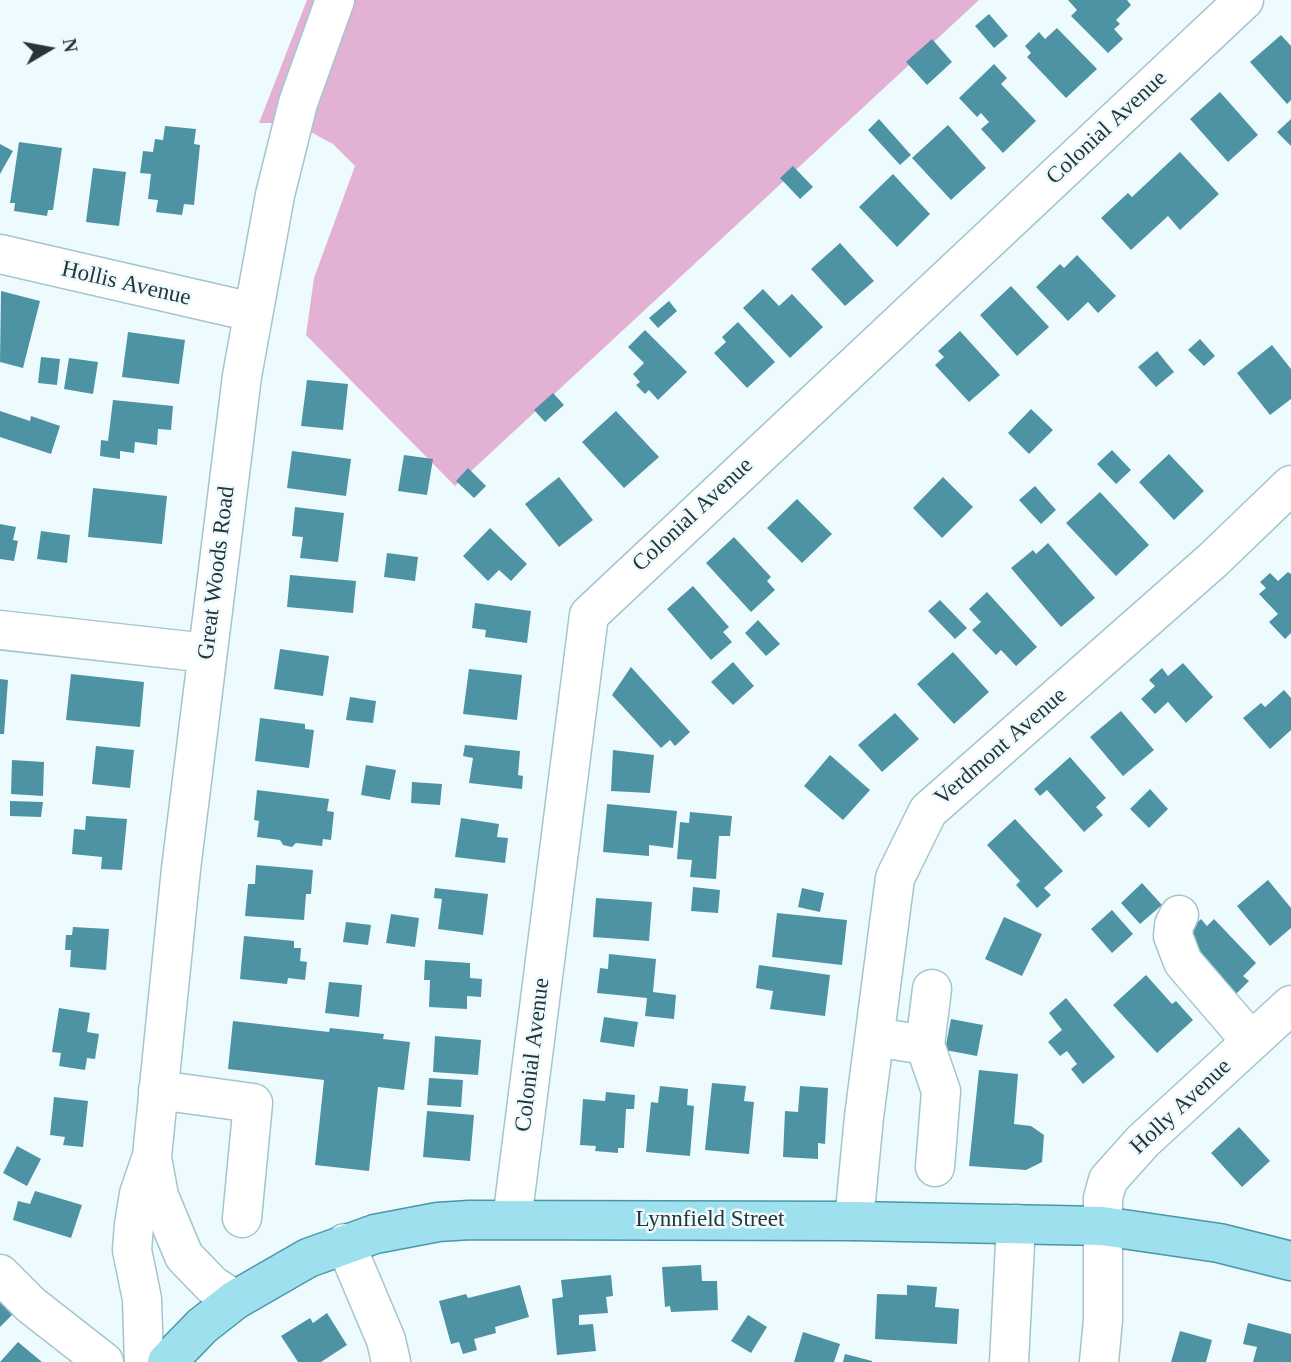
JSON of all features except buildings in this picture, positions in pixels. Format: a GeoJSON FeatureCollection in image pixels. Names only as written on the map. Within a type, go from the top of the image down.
{"type":"FeatureCollection","features":[{"type":"Feature","properties":{"kind":"main road","name":"Lynnfield Street"},"geometry":{"type":"LineString","coordinates":[[167,1362],[202,1326],[235,1300],[308,1258],[375,1234],[438,1222],[854,1221],[1102,1226],[1219,1243],[1291,1261]]}},
{"type":"Feature","properties":{"kind":"street","name":"Great Woods Road"},"geometry":{"type":"LineString","coordinates":[[144,1362],[142,1299],[132,1250],[139,1194],[152,1156],[181,869],[242,376],[275,195],[298,103],[334,0]]}},
{"type":"Feature","properties":{"kind":"street","name":"Colonial Avenue"},"geometry":{"type":"LineString","coordinates":[[512,1220],[589,615],[1244,0]]}},
{"type":"Feature","properties":{"kind":"street","name":"Hollis Avenue"},"geometry":{"type":"LineString","coordinates":[[0,254],[252,312]]}},
{"type":"Feature","properties":{"kind":"street","name":"Verdmont Avenue"},"geometry":{"type":"LineString","coordinates":[[854,1221],[864,1117],[895,878],[928,811],[1203,569],[1291,485]]}},
{"type":"Feature","properties":{"kind":"street"},"geometry":{"type":"LineString","coordinates":[[0,630],[207,653]]}},
{"type":"Feature","properties":{"kind":"street"},"geometry":{"type":"LineString","coordinates":[[1179,915],[1173,936],[1183,962],[1251,1041]]}},
{"type":"Feature","properties":{"kind":"street"},"geometry":{"type":"LineString","coordinates":[[932,989],[925,1045],[941,1091],[935,1167]]}},
{"type":"Feature","properties":{"kind":"street","name":"Holly Avenue"},"geometry":{"type":"LineString","coordinates":[[1099,1362],[1103,1320],[1103,1198],[1108,1180],[1143,1141],[1291,1005]]}},
{"type":"Feature","properties":{"kind":"street"},"geometry":{"type":"LineString","coordinates":[[875,1037],[925,1045]]}},
{"type":"Feature","properties":{"kind":"street"},"geometry":{"type":"LineString","coordinates":[[158,1090],[253,1103],[242,1218]]}},
{"type":"Feature","properties":{"kind":"street","name":"Great Woods Road"},"geometry":{"type":"LineString","coordinates":[[152,1156],[159,1196],[184,1256],[212,1285],[235,1300]]}},
{"type":"Feature","properties":{"kind":"street"},"geometry":{"type":"LineString","coordinates":[[1010,1362],[1016,1224]]}},
{"type":"Feature","properties":{"kind":"street"},"geometry":{"type":"LineString","coordinates":[[345,1243],[386,1340],[391,1362]]}},
{"type":"Feature","properties":{"kind":"street"},"geometry":{"type":"LineString","coordinates":[[0,1274],[31,1306],[104,1362]]}},
{"type":"Feature","properties":{"kind":"shaded area"},"geometry":{"type":"Polygon","coordinates":[[[307,0],[979,0],[455,486],[306,335],[314,278],[355,166],[333,144],[305,129],[259,123],[307,0]]]}}]}
